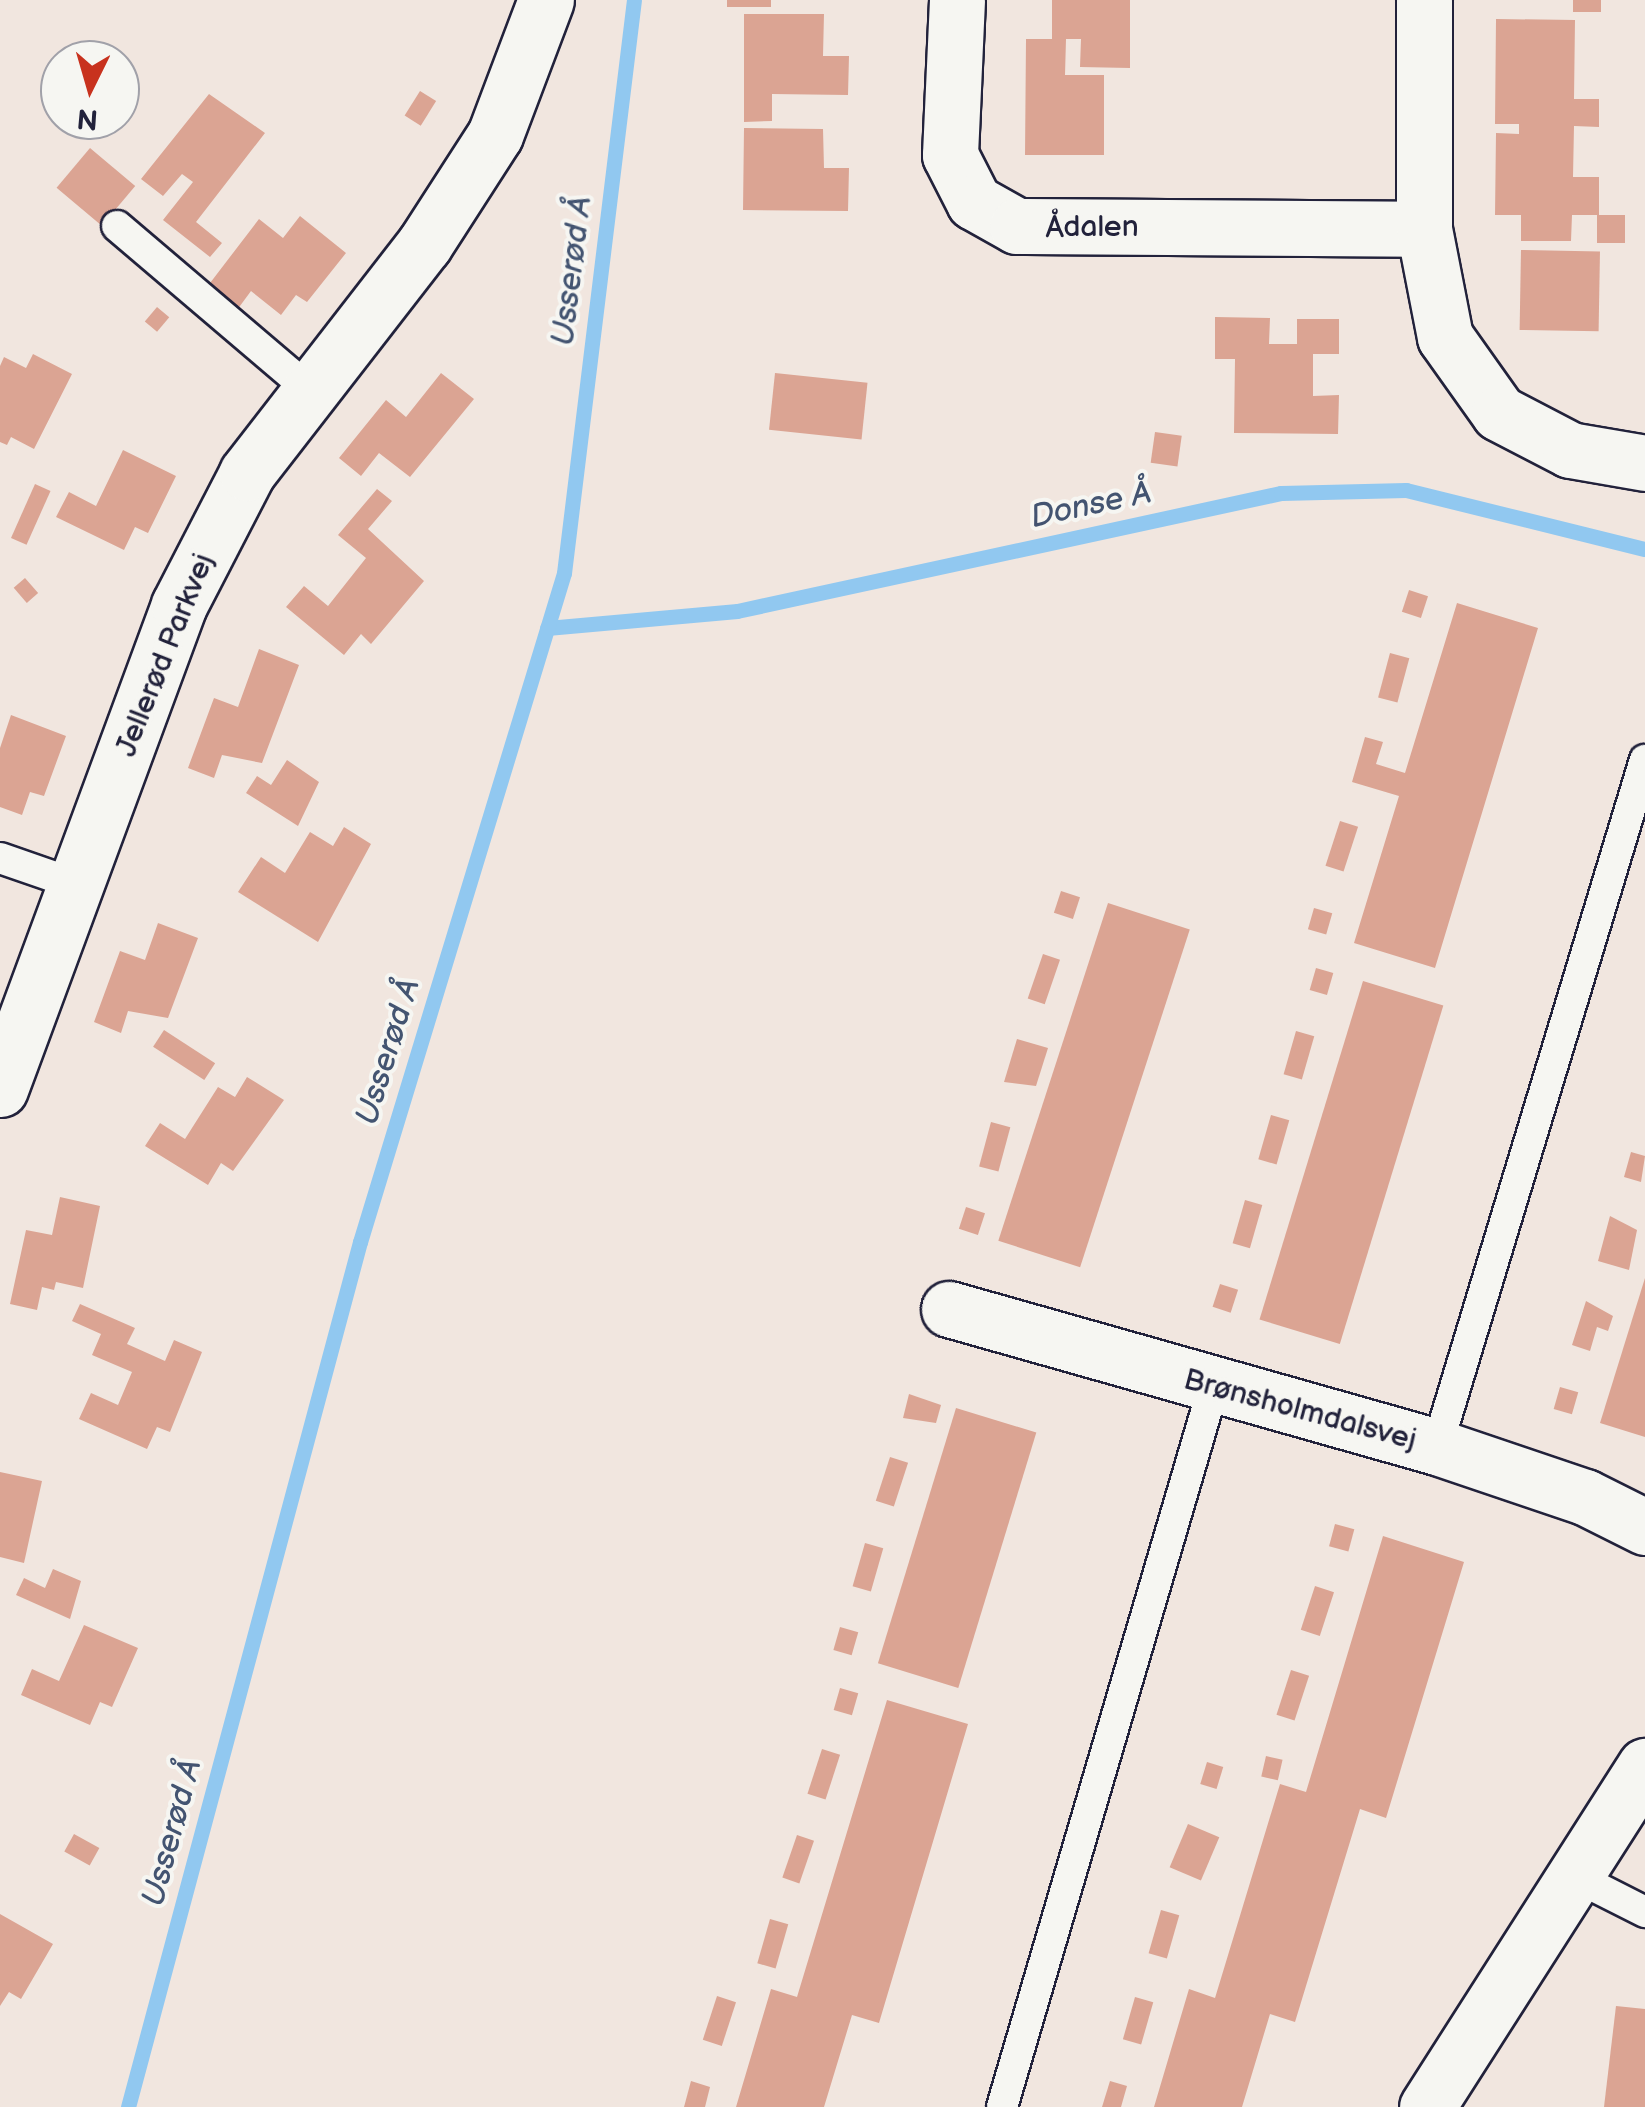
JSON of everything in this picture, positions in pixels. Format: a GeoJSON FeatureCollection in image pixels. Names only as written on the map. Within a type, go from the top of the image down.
{"type":"FeatureCollection","features":[{"type":"Feature","properties":{"kind":"street","name":"Jellerød Parkvej"},"geometry":{"type":"LineString","coordinates":[[0,1089],[179,605],[247,473],[424,245],[495,135],[546,0]]}},
{"type":"Feature","properties":{"kind":"street","name":"Ådalen"},"geometry":{"type":"LineString","coordinates":[[957,0],[950,155],[974,202],[1016,226],[1424,229]]}},
{"type":"Feature","properties":{"kind":"street"},"geometry":{"type":"LineString","coordinates":[[1424,0],[1424,229],[1445,337],[1499,412],[1570,450],[1645,464]]}},
{"type":"Feature","properties":{"kind":"street","name":"Brønsholmdalsvej"},"geometry":{"type":"LineString","coordinates":[[949,1310],[1212,1388],[1437,1446],[1585,1498],[1645,1528]]}},
{"type":"Feature","properties":{"kind":"street"},"geometry":{"type":"LineString","coordinates":[[1427,2107],[1645,1766]]}},
{"type":"Feature","properties":{"kind":"lane"},"geometry":{"type":"LineString","coordinates":[[117,226],[311,391]]}},
{"type":"Feature","properties":{"kind":"lane"},"geometry":{"type":"LineString","coordinates":[[1437,1446],[1645,760]]}},
{"type":"Feature","properties":{"kind":"lane"},"geometry":{"type":"LineString","coordinates":[[0,858],[76,884]]}},
{"type":"Feature","properties":{"kind":"lane"},"geometry":{"type":"LineString","coordinates":[[1002,2107],[1212,1388]]}},
{"type":"Feature","properties":{"kind":"lane"},"geometry":{"type":"LineString","coordinates":[[1574,1876],[1645,1912]]}},
{"type":"Feature","properties":{"kind":"building"},"geometry":{"type":"Polygon","coordinates":[[[727,0],[771,0],[771,7],[727,7],[727,0]]]}},
{"type":"Feature","properties":{"kind":"building"},"geometry":{"type":"Polygon","coordinates":[[[1052,0],[1130,0],[1130,68],[1080,67],[1081,39],[1066,39],[1065,75],[1104,75],[1104,155],[1025,155],[1026,39],[1052,39],[1052,0]]]}},
{"type":"Feature","properties":{"kind":"building"},"geometry":{"type":"Polygon","coordinates":[[[1573,0],[1601,0],[1601,12],[1573,12],[1573,0]]]}},
{"type":"Feature","properties":{"kind":"building"},"geometry":{"type":"Polygon","coordinates":[[[744,14],[824,14],[823,56],[849,56],[848,95],[772,94],[772,121],[744,122],[744,14]]]}},
{"type":"Feature","properties":{"kind":"building"},"geometry":{"type":"Polygon","coordinates":[[[1496,19],[1575,20],[1574,99],[1599,99],[1599,127],[1574,126],[1573,177],[1599,177],[1599,215],[1572,215],[1571,241],[1521,241],[1521,215],[1495,215],[1496,133],[1519,134],[1519,124],[1495,124],[1496,19]]]}},
{"type":"Feature","properties":{"kind":"building"},"geometry":{"type":"Polygon","coordinates":[[[420,91],[436,101],[421,126],[405,116],[420,91]]]}},
{"type":"Feature","properties":{"kind":"building"},"geometry":{"type":"Polygon","coordinates":[[[209,94],[265,133],[196,222],[222,243],[210,257],[163,220],[193,182],[182,174],[163,196],[141,179],[209,94]]]}},
{"type":"Feature","properties":{"kind":"building"},"geometry":{"type":"Polygon","coordinates":[[[744,128],[823,129],[824,168],[849,168],[848,211],[743,210],[744,128]]]}},
{"type":"Feature","properties":{"kind":"building"},"geometry":{"type":"Polygon","coordinates":[[[90,148],[135,186],[102,226],[57,188],[90,148]]]}},
{"type":"Feature","properties":{"kind":"building"},"geometry":{"type":"Polygon","coordinates":[[[1597,215],[1625,215],[1625,243],[1597,243],[1597,215]]]}},
{"type":"Feature","properties":{"kind":"building"},"geometry":{"type":"Polygon","coordinates":[[[300,216],[346,253],[307,302],[296,295],[281,315],[251,291],[237,310],[207,287],[259,219],[283,238],[300,216]]]}},
{"type":"Feature","properties":{"kind":"building"},"geometry":{"type":"Polygon","coordinates":[[[1521,250],[1600,251],[1599,331],[1520,330],[1521,250]]]}},
{"type":"Feature","properties":{"kind":"building"},"geometry":{"type":"Polygon","coordinates":[[[157,307],[169,317],[157,332],[145,322],[157,307]]]}},
{"type":"Feature","properties":{"kind":"building"},"geometry":{"type":"Polygon","coordinates":[[[1215,317],[1270,318],[1269,344],[1297,344],[1297,319],[1339,319],[1339,354],[1313,354],[1313,396],[1339,395],[1338,434],[1234,433],[1235,359],[1215,359],[1215,317]]]}},
{"type":"Feature","properties":{"kind":"building"},"geometry":{"type":"Polygon","coordinates":[[[33,354],[72,374],[34,449],[11,437],[7,445],[0,442],[0,366],[4,357],[26,368],[33,354]]]}},
{"type":"Feature","properties":{"kind":"building"},"geometry":{"type":"Polygon","coordinates":[[[441,373],[474,399],[410,477],[379,453],[361,476],[339,458],[386,400],[406,417],[441,373]]]}},
{"type":"Feature","properties":{"kind":"building"},"geometry":{"type":"Polygon","coordinates":[[[775,373],[867,383],[862,439],[769,430],[775,373]]]}},
{"type":"Feature","properties":{"kind":"building"},"geometry":{"type":"Polygon","coordinates":[[[1155,432],[1182,436],[1177,466],[1151,463],[1155,432]]]}},
{"type":"Feature","properties":{"kind":"building"},"geometry":{"type":"Polygon","coordinates":[[[123,450],[176,476],[148,533],[135,527],[124,550],[56,517],[69,492],[96,506],[123,450]]]}},
{"type":"Feature","properties":{"kind":"building"},"geometry":{"type":"Polygon","coordinates":[[[35,484],[51,491],[27,545],[11,538],[35,484]]]}},
{"type":"Feature","properties":{"kind":"building"},"geometry":{"type":"Polygon","coordinates":[[[377,489],[392,501],[368,529],[424,581],[371,644],[361,634],[344,655],[286,607],[304,586],[328,606],[366,558],[338,535],[377,489]]]}},
{"type":"Feature","properties":{"kind":"building"},"geometry":{"type":"Polygon","coordinates":[[[25,578],[38,593],[27,603],[14,588],[25,578]]]}},
{"type":"Feature","properties":{"kind":"building"},"geometry":{"type":"Polygon","coordinates":[[[1409,590],[1428,596],[1421,618],[1402,612],[1409,590]]]}},
{"type":"Feature","properties":{"kind":"building"},"geometry":{"type":"Polygon","coordinates":[[[1457,603],[1538,628],[1435,968],[1354,943],[1399,796],[1352,782],[1365,737],[1383,742],[1376,764],[1405,773],[1457,603]]]}},
{"type":"Feature","properties":{"kind":"building"},"geometry":{"type":"Polygon","coordinates":[[[259,649],[299,665],[262,763],[222,755],[214,778],[188,768],[214,698],[238,707],[259,649]]]}},
{"type":"Feature","properties":{"kind":"building"},"geometry":{"type":"Polygon","coordinates":[[[1390,653],[1409,658],[1397,703],[1378,697],[1390,653]]]}},
{"type":"Feature","properties":{"kind":"building"},"geometry":{"type":"Polygon","coordinates":[[[11,715],[66,736],[44,796],[30,792],[22,815],[0,807],[0,748],[11,715]]]}},
{"type":"Feature","properties":{"kind":"building"},"geometry":{"type":"Polygon","coordinates":[[[287,760],[319,782],[298,826],[246,793],[257,776],[271,785],[287,760]]]}},
{"type":"Feature","properties":{"kind":"building"},"geometry":{"type":"Polygon","coordinates":[[[1340,821],[1358,827],[1344,872],[1325,866],[1340,821]]]}},
{"type":"Feature","properties":{"kind":"building"},"geometry":{"type":"Polygon","coordinates":[[[344,827],[371,844],[318,942],[238,892],[261,857],[285,873],[310,832],[333,846],[344,827]]]}},
{"type":"Feature","properties":{"kind":"building"},"geometry":{"type":"Polygon","coordinates":[[[1061,891],[1080,897],[1073,919],[1054,913],[1061,891]]]}},
{"type":"Feature","properties":{"kind":"building"},"geometry":{"type":"Polygon","coordinates":[[[1108,903],[1190,930],[1080,1267],[998,1241],[1108,903]]]}},
{"type":"Feature","properties":{"kind":"building"},"geometry":{"type":"Polygon","coordinates":[[[1314,908],[1332,913],[1326,934],[1308,929],[1314,908]]]}},
{"type":"Feature","properties":{"kind":"building"},"geometry":{"type":"Polygon","coordinates":[[[158,923],[198,938],[168,1018],[128,1011],[121,1033],[94,1022],[120,951],[145,960],[158,923]]]}},
{"type":"Feature","properties":{"kind":"building"},"geometry":{"type":"Polygon","coordinates":[[[1043,954],[1060,960],[1045,1004],[1028,998],[1043,954]]]}},
{"type":"Feature","properties":{"kind":"building"},"geometry":{"type":"Polygon","coordinates":[[[1316,968],[1333,973],[1327,995],[1310,990],[1316,968]]]}},
{"type":"Feature","properties":{"kind":"building"},"geometry":{"type":"Polygon","coordinates":[[[1363,981],[1443,1006],[1340,1344],[1260,1320],[1363,981]]]}},
{"type":"Feature","properties":{"kind":"building"},"geometry":{"type":"Polygon","coordinates":[[[164,1030],[215,1063],[204,1080],[153,1047],[164,1030]]]}},
{"type":"Feature","properties":{"kind":"building"},"geometry":{"type":"Polygon","coordinates":[[[1296,1031],[1314,1036],[1302,1079],[1284,1074],[1296,1031]]]}},
{"type":"Feature","properties":{"kind":"building"},"geometry":{"type":"Polygon","coordinates":[[[1017,1039],[1048,1048],[1036,1086],[1004,1082],[1017,1039]]]}},
{"type":"Feature","properties":{"kind":"building"},"geometry":{"type":"Polygon","coordinates":[[[247,1077],[284,1100],[233,1171],[221,1163],[208,1185],[145,1146],[160,1123],[185,1139],[218,1087],[235,1097],[247,1077]]]}},
{"type":"Feature","properties":{"kind":"building"},"geometry":{"type":"Polygon","coordinates":[[[1271,1115],[1289,1120],[1277,1164],[1258,1159],[1271,1115]]]}},
{"type":"Feature","properties":{"kind":"building"},"geometry":{"type":"Polygon","coordinates":[[[991,1122],[1010,1127],[998,1172],[979,1166],[991,1122]]]}},
{"type":"Feature","properties":{"kind":"building"},"geometry":{"type":"Polygon","coordinates":[[[1631,1152],[1645,1156],[1641,1182],[1624,1177],[1631,1152]]]}},
{"type":"Feature","properties":{"kind":"building"},"geometry":{"type":"Polygon","coordinates":[[[60,1197],[100,1206],[83,1288],[56,1282],[54,1290],[42,1287],[37,1310],[10,1304],[26,1230],[52,1235],[60,1197]]]}},
{"type":"Feature","properties":{"kind":"building"},"geometry":{"type":"Polygon","coordinates":[[[1245,1200],[1262,1205],[1250,1248],[1233,1243],[1245,1200]]]}},
{"type":"Feature","properties":{"kind":"building"},"geometry":{"type":"Polygon","coordinates":[[[966,1207],[985,1213],[978,1235],[959,1229],[966,1207]]]}},
{"type":"Feature","properties":{"kind":"building"},"geometry":{"type":"Polygon","coordinates":[[[1610,1216],[1637,1230],[1629,1270],[1598,1261],[1610,1216]]]}},
{"type":"Feature","properties":{"kind":"building"},"geometry":{"type":"Polygon","coordinates":[[[1645,1278],[1645,1437],[1600,1423],[1645,1278]]]}},
{"type":"Feature","properties":{"kind":"building"},"geometry":{"type":"Polygon","coordinates":[[[1220,1284],[1238,1290],[1231,1313],[1213,1307],[1220,1284]]]}},
{"type":"Feature","properties":{"kind":"building"},"geometry":{"type":"Polygon","coordinates":[[[1586,1301],[1613,1316],[1608,1331],[1597,1327],[1590,1351],[1572,1345],[1586,1301]]]}},
{"type":"Feature","properties":{"kind":"building"},"geometry":{"type":"Polygon","coordinates":[[[80,1304],[135,1328],[127,1344],[165,1361],[174,1340],[202,1352],[170,1432],[157,1427],[147,1449],[79,1419],[91,1393],[118,1405],[132,1372],[92,1355],[101,1334],[72,1321],[80,1304]]]}},
{"type":"Feature","properties":{"kind":"building"},"geometry":{"type":"Polygon","coordinates":[[[1560,1387],[1578,1392],[1572,1414],[1554,1409],[1560,1387]]]}},
{"type":"Feature","properties":{"kind":"building"},"geometry":{"type":"Polygon","coordinates":[[[909,1394],[941,1405],[936,1423],[903,1418],[909,1394]]]}},
{"type":"Feature","properties":{"kind":"building"},"geometry":{"type":"Polygon","coordinates":[[[956,1408],[1036,1433],[958,1688],[878,1663],[956,1408]]]}},
{"type":"Feature","properties":{"kind":"building"},"geometry":{"type":"Polygon","coordinates":[[[890,1457],[908,1463],[894,1507],[876,1501],[890,1457]]]}},
{"type":"Feature","properties":{"kind":"building"},"geometry":{"type":"Polygon","coordinates":[[[0,1472],[42,1481],[24,1563],[0,1557],[0,1472]]]}},
{"type":"Feature","properties":{"kind":"building"},"geometry":{"type":"Polygon","coordinates":[[[1335,1524],[1354,1529],[1348,1551],[1329,1546],[1335,1524]]]}},
{"type":"Feature","properties":{"kind":"building"},"geometry":{"type":"Polygon","coordinates":[[[1383,1536],[1464,1562],[1386,1818],[1360,1809],[1295,2022],[1270,2014],[1242,2107],[1154,2107],[1189,1989],[1215,1998],[1280,1784],[1306,1792],[1383,1536]]]}},
{"type":"Feature","properties":{"kind":"building"},"geometry":{"type":"Polygon","coordinates":[[[865,1543],[883,1548],[871,1591],[853,1586],[865,1543]]]}},
{"type":"Feature","properties":{"kind":"building"},"geometry":{"type":"Polygon","coordinates":[[[53,1569],[81,1581],[70,1619],[16,1595],[24,1578],[45,1588],[53,1569]]]}},
{"type":"Feature","properties":{"kind":"building"},"geometry":{"type":"Polygon","coordinates":[[[1315,1586],[1334,1592],[1320,1636],[1301,1630],[1315,1586]]]}},
{"type":"Feature","properties":{"kind":"building"},"geometry":{"type":"Polygon","coordinates":[[[84,1625],[138,1648],[112,1707],[100,1702],[90,1725],[21,1695],[32,1669],[59,1681],[84,1625]]]}},
{"type":"Feature","properties":{"kind":"building"},"geometry":{"type":"Polygon","coordinates":[[[840,1627],[858,1632],[852,1655],[833,1650],[840,1627]]]}},
{"type":"Feature","properties":{"kind":"building"},"geometry":{"type":"Polygon","coordinates":[[[1291,1670],[1309,1676],[1295,1721],[1276,1715],[1291,1670]]]}},
{"type":"Feature","properties":{"kind":"building"},"geometry":{"type":"Polygon","coordinates":[[[840,1688],[858,1693],[852,1715],[834,1710],[840,1688]]]}},
{"type":"Feature","properties":{"kind":"building"},"geometry":{"type":"Polygon","coordinates":[[[887,1700],[968,1724],[879,2023],[852,2015],[824,2107],[736,2107],[771,1989],[797,1997],[887,1700]]]}},
{"type":"Feature","properties":{"kind":"building"},"geometry":{"type":"Polygon","coordinates":[[[822,1749],[840,1755],[826,1800],[807,1794],[822,1749]]]}},
{"type":"Feature","properties":{"kind":"building"},"geometry":{"type":"Polygon","coordinates":[[[1266,1756],[1283,1760],[1278,1780],[1261,1776],[1266,1756]]]}},
{"type":"Feature","properties":{"kind":"building"},"geometry":{"type":"Polygon","coordinates":[[[1207,1762],[1223,1767],[1217,1789],[1200,1784],[1207,1762]]]}},
{"type":"Feature","properties":{"kind":"building"},"geometry":{"type":"Polygon","coordinates":[[[1188,1824],[1219,1837],[1201,1881],[1170,1867],[1188,1824]]]}},
{"type":"Feature","properties":{"kind":"building"},"geometry":{"type":"Polygon","coordinates":[[[74,1834],[99,1848],[90,1866],[64,1851],[74,1834]]]}},
{"type":"Feature","properties":{"kind":"building"},"geometry":{"type":"Polygon","coordinates":[[[797,1835],[814,1841],[799,1883],[782,1878],[797,1835]]]}},
{"type":"Feature","properties":{"kind":"building"},"geometry":{"type":"Polygon","coordinates":[[[1161,1910],[1179,1915],[1167,1958],[1149,1953],[1161,1910]]]}},
{"type":"Feature","properties":{"kind":"building"},"geometry":{"type":"Polygon","coordinates":[[[0,1914],[53,1944],[21,1999],[9,1992],[0,2006],[0,1914]]]}},
{"type":"Feature","properties":{"kind":"building"},"geometry":{"type":"Polygon","coordinates":[[[770,1919],[788,1924],[776,1968],[757,1963],[770,1919]]]}},
{"type":"Feature","properties":{"kind":"building"},"geometry":{"type":"Polygon","coordinates":[[[717,1996],[736,2002],[722,2046],[703,2040],[717,1996]]]}},
{"type":"Feature","properties":{"kind":"building"},"geometry":{"type":"Polygon","coordinates":[[[1135,1997],[1153,2002],[1141,2045],[1123,2039],[1135,1997]]]}},
{"type":"Feature","properties":{"kind":"building"},"geometry":{"type":"Polygon","coordinates":[[[1616,2006],[1645,2009],[1645,2107],[1604,2107],[1616,2006]]]}},
{"type":"Feature","properties":{"kind":"building"},"geometry":{"type":"Polygon","coordinates":[[[691,2081],[710,2087],[705,2107],[684,2107],[691,2081]]]}},
{"type":"Feature","properties":{"kind":"building"},"geometry":{"type":"Polygon","coordinates":[[[1110,2081],[1127,2086],[1121,2107],[1102,2107],[1110,2081]]]}},
{"type":"Feature","properties":{"kind":"waterway","name":"Usserød Å"},"geometry":{"type":"LineString","coordinates":[[128,2107],[360,1242],[564,573],[634,0]]}},
{"type":"Feature","properties":{"kind":"waterway","name":"Donse Å"},"geometry":{"type":"LineString","coordinates":[[547,628],[737,611],[1281,493],[1406,490],[1645,549]]}}]}
